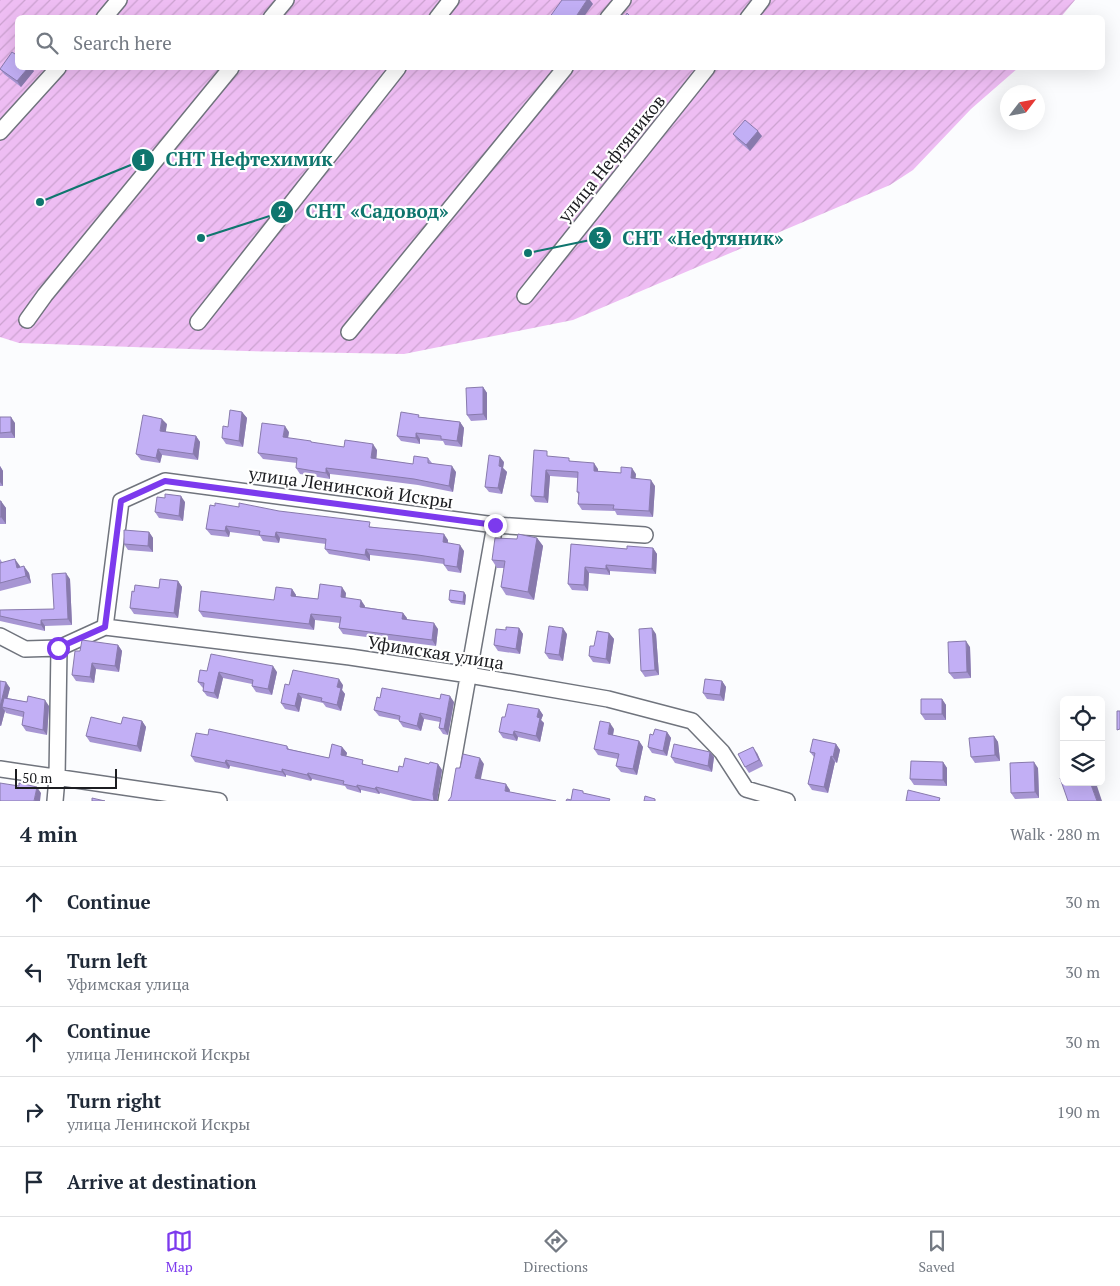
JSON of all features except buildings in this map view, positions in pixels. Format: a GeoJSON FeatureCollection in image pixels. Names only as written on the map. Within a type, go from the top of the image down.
{"type":"FeatureCollection","features":[{"type":"Feature","properties":{"kind":"street"},"geometry":{"type":"LineString","coordinates":[[106,15],[118,0]]}},
{"type":"Feature","properties":{"kind":"street"},"geometry":{"type":"LineString","coordinates":[[274,15],[286,0]]}},
{"type":"Feature","properties":{"kind":"street"},"geometry":{"type":"LineString","coordinates":[[439,15],[451,0]]}},
{"type":"Feature","properties":{"kind":"street"},"geometry":{"type":"LineString","coordinates":[[610,15],[623,0]]}},
{"type":"Feature","properties":{"kind":"street"},"geometry":{"type":"LineString","coordinates":[[750,15],[762,0]]}},
{"type":"Feature","properties":{"kind":"street"},"geometry":{"type":"LineString","coordinates":[[0,132],[56,70]]}},
{"type":"Feature","properties":{"kind":"street"},"geometry":{"type":"LineString","coordinates":[[27,320],[45,295],[228,70]]}},
{"type":"Feature","properties":{"kind":"street"},"geometry":{"type":"LineString","coordinates":[[198,322],[396,70]]}},
{"type":"Feature","properties":{"kind":"street"},"geometry":{"type":"LineString","coordinates":[[349,332],[563,70]]}},
{"type":"Feature","properties":{"kind":"street","name":"улица Нефтяников"},"geometry":{"type":"LineString","coordinates":[[525,296],[706,70]]}},
{"type":"Feature","properties":{"kind":"street","name":"улица Ленинской Искры"},"geometry":{"type":"LineString","coordinates":[[105,627],[121,501],[165,481],[495,525],[645,535]]}},
{"type":"Feature","properties":{"kind":"street"},"geometry":{"type":"LineString","coordinates":[[446,801],[495,525]]}},
{"type":"Feature","properties":{"kind":"street"},"geometry":{"type":"LineString","coordinates":[[0,636],[25,649],[58,648],[105,627]]}},
{"type":"Feature","properties":{"kind":"street","name":"Уфимская улица"},"geometry":{"type":"LineString","coordinates":[[105,627],[350,657],[608,699],[692,721],[722,752],[746,789],[786,801]]}},
{"type":"Feature","properties":{"kind":"street"},"geometry":{"type":"LineString","coordinates":[[55,801],[57,778],[58,648]]}},
{"type":"Feature","properties":{"kind":"street"},"geometry":{"type":"LineString","coordinates":[[0,769],[219,801]]}},
{"type":"Feature","properties":{"kind":"shaded area"},"geometry":{"type":"Polygon","coordinates":[[[0,0],[1075,0],[1062,15],[15,15],[15,70],[1016,70],[971,109],[913,170],[890,185],[573,320],[404,354],[246,351],[19,343],[0,337],[0,0]]]}},
{"type":"Feature","properties":{"kind":"place","name":"СНТ Нефтехимик"},"geometry":{"type":"Point","coordinates":[40,202]}},
{"type":"Feature","properties":{"kind":"place","name":"СНТ «Садовод»"},"geometry":{"type":"Point","coordinates":[201,238]}},
{"type":"Feature","properties":{"kind":"place","name":"СНТ «Нефтяник»"},"geometry":{"type":"Point","coordinates":[528,253]}},
{"type":"Feature","properties":{"kind":"route"},"geometry":{"type":"LineString","coordinates":[[58,648],[105,627],[121,501],[165,481],[495,525]]}}]}
